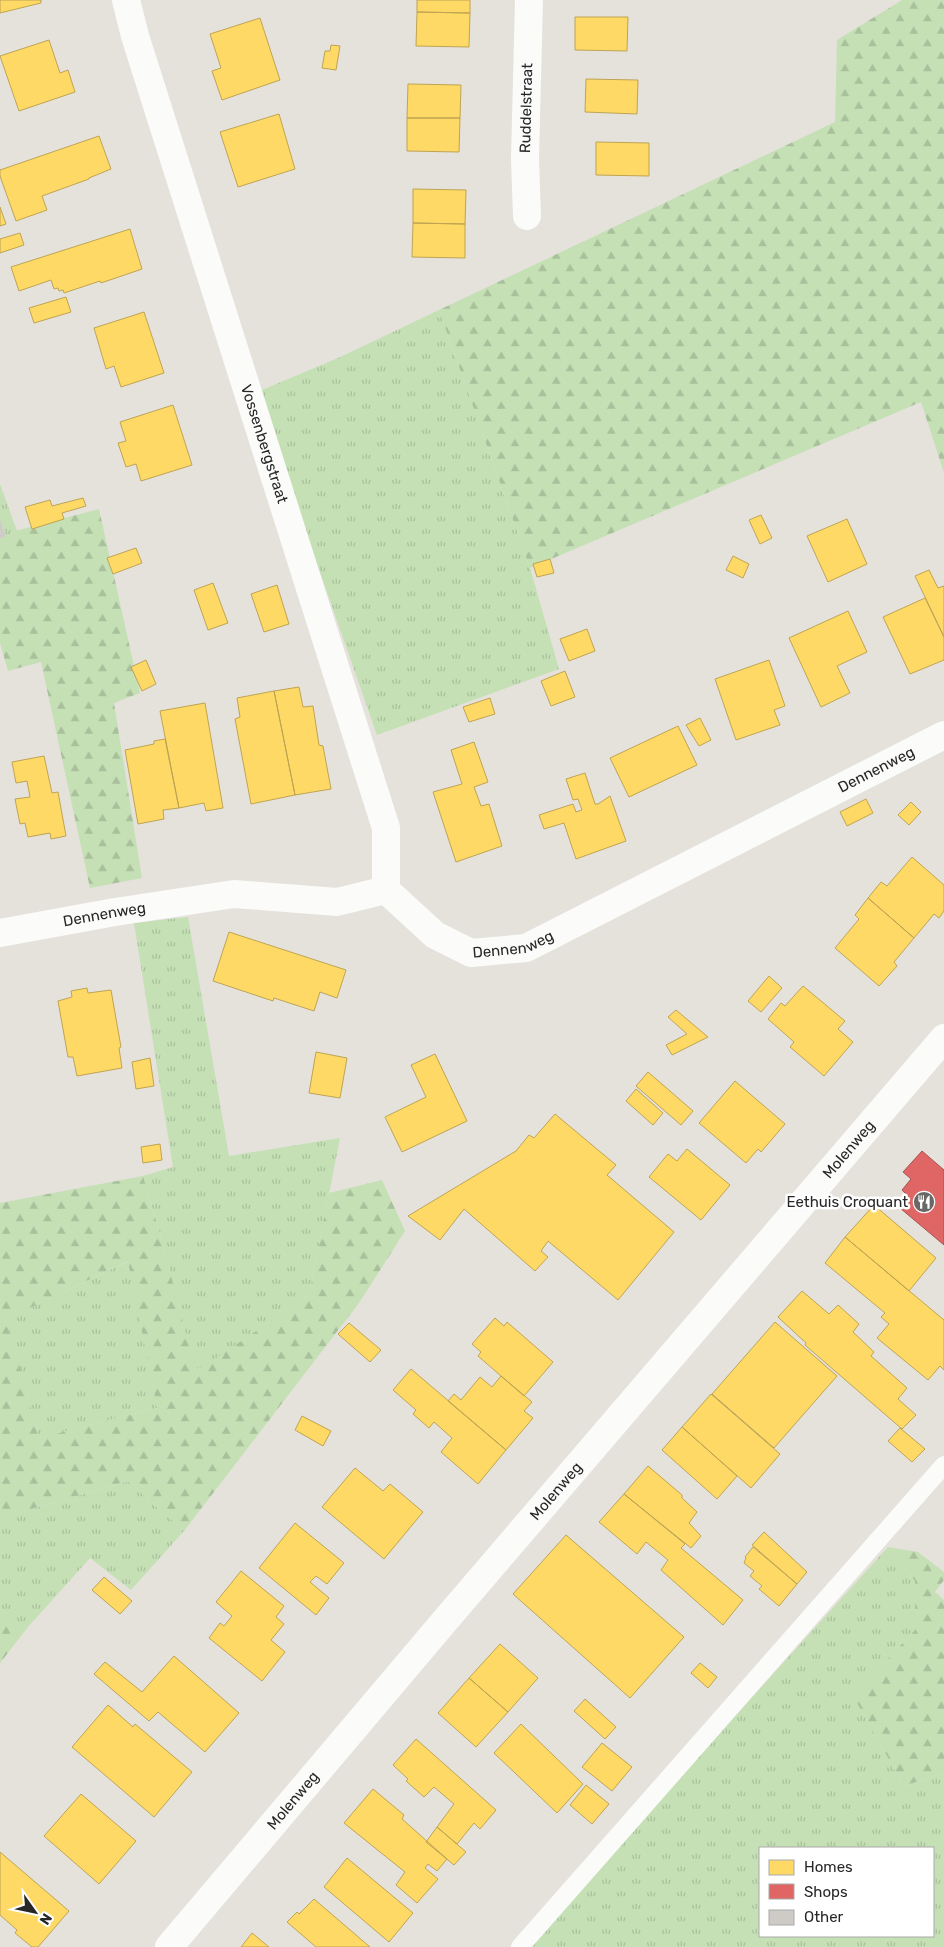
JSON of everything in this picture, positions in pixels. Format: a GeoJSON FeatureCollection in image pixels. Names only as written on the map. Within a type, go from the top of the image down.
{"type":"FeatureCollection","features":[{"type":"Feature","properties":{"kind":"street","name":"Vossenbergstraat"},"geometry":{"type":"LineString","coordinates":[[126,0],[135,36],[386,828],[386,890]]}},
{"type":"Feature","properties":{"kind":"street","name":"Ruddelstraat"},"geometry":{"type":"LineString","coordinates":[[527,216],[525,158],[529,0]]}},
{"type":"Feature","properties":{"kind":"street","name":"Dennenweg"},"geometry":{"type":"LineString","coordinates":[[0,933],[115,912],[234,894],[337,902],[386,890],[435,935],[471,953],[526,948],[944,734]]}},
{"type":"Feature","properties":{"kind":"street","name":"Molenweg"},"geometry":{"type":"LineString","coordinates":[[169,1947],[443,1623],[944,1038]]}},
{"type":"Feature","properties":{"kind":"lane"},"geometry":{"type":"LineString","coordinates":[[520,1947],[944,1465]]}},
{"type":"Feature","properties":{"kind":"green space"},"geometry":{"type":"Polygon","coordinates":[[[902,0],[944,0],[944,473],[921,402],[530,568],[439,310],[835,122],[837,40],[902,0]]]}},
{"type":"Feature","properties":{"kind":"green space"},"geometry":{"type":"Polygon","coordinates":[[[439,310],[530,568],[559,669],[377,735],[257,392],[338,358],[439,310]]]}},
{"type":"Feature","properties":{"kind":"green space"},"geometry":{"type":"Polygon","coordinates":[[[0,484],[17,531],[0,535],[0,484]]]}},
{"type":"Feature","properties":{"kind":"green space"},"geometry":{"type":"Polygon","coordinates":[[[99,509],[140,693],[114,703],[142,878],[90,888],[41,662],[8,671],[0,643],[0,535],[99,509]]]}},
{"type":"Feature","properties":{"kind":"green space"},"geometry":{"type":"Polygon","coordinates":[[[188,917],[229,1156],[340,1138],[309,1295],[206,1366],[194,1370],[163,1244],[143,1176],[173,1167],[134,923],[188,917]]]}},
{"type":"Feature","properties":{"kind":"green space"},"geometry":{"type":"Polygon","coordinates":[[[143,1176],[163,1244],[195,1370],[206,1365],[309,1295],[329,1193],[382,1180],[405,1231],[359,1303],[184,1531],[128,1481],[0,1518],[0,1203],[143,1176]],[[128,1261],[7,1319],[39,1438],[157,1408],[128,1261]]]}},
{"type":"Feature","properties":{"kind":"green space"},"geometry":{"type":"Polygon","coordinates":[[[129,1261],[157,1408],[39,1438],[6,1319],[129,1261]]]}},
{"type":"Feature","properties":{"kind":"green space"},"geometry":{"type":"Polygon","coordinates":[[[128,1481],[184,1531],[131,1590],[90,1558],[28,1627],[0,1617],[0,1518],[128,1481]]]}},
{"type":"Feature","properties":{"kind":"green space"},"geometry":{"type":"Polygon","coordinates":[[[888,1547],[915,1581],[915,1630],[853,1696],[904,1786],[944,1773],[944,1947],[526,1947],[888,1547]]]}},
{"type":"Feature","properties":{"kind":"green space"},"geometry":{"type":"Polygon","coordinates":[[[888,1547],[918,1552],[944,1572],[944,1580],[935,1592],[944,1600],[944,1773],[904,1786],[853,1696],[915,1630],[915,1581],[888,1547]]]}},
{"type":"Feature","properties":{"kind":"green space"},"geometry":{"type":"Polygon","coordinates":[[[0,1617],[28,1627],[0,1663],[0,1617]]]}},
{"type":"Feature","properties":{"kind":"building: Homes"},"geometry":{"type":"Polygon","coordinates":[[[0,0],[41,0],[41,3],[0,13],[0,0]]]}},
{"type":"Feature","properties":{"kind":"building: Homes"},"geometry":{"type":"Polygon","coordinates":[[[417,0],[470,0],[470,13],[417,12],[417,0]]]}},
{"type":"Feature","properties":{"kind":"building: Homes"},"geometry":{"type":"Polygon","coordinates":[[[417,12],[470,13],[469,47],[416,46],[417,12]]]}},
{"type":"Feature","properties":{"kind":"building: Homes"},"geometry":{"type":"Polygon","coordinates":[[[575,17],[628,17],[627,51],[575,50],[575,17]]]}},
{"type":"Feature","properties":{"kind":"building: Homes"},"geometry":{"type":"Polygon","coordinates":[[[260,18],[280,80],[222,100],[212,71],[221,68],[210,34],[260,18]]]}},
{"type":"Feature","properties":{"kind":"building: Homes"},"geometry":{"type":"Polygon","coordinates":[[[49,40],[60,73],[68,70],[75,92],[19,111],[0,56],[49,40]]]}},
{"type":"Feature","properties":{"kind":"building: Homes"},"geometry":{"type":"Polygon","coordinates":[[[331,45],[340,46],[336,70],[322,68],[325,51],[330,51],[331,45]]]}},
{"type":"Feature","properties":{"kind":"building: Homes"},"geometry":{"type":"Polygon","coordinates":[[[586,79],[638,80],[637,114],[585,112],[586,79]]]}},
{"type":"Feature","properties":{"kind":"building: Homes"},"geometry":{"type":"Polygon","coordinates":[[[408,84],[461,85],[460,118],[407,118],[408,84]]]}},
{"type":"Feature","properties":{"kind":"building: Homes"},"geometry":{"type":"Polygon","coordinates":[[[279,114],[295,169],[238,187],[220,132],[279,114]]]}},
{"type":"Feature","properties":{"kind":"building: Homes"},"geometry":{"type":"Polygon","coordinates":[[[407,118],[460,118],[459,152],[407,151],[407,118]]]}},
{"type":"Feature","properties":{"kind":"building: Homes"},"geometry":{"type":"Polygon","coordinates":[[[99,136],[111,169],[42,196],[47,210],[16,221],[0,176],[0,170],[99,136]]]}},
{"type":"Feature","properties":{"kind":"building: Homes"},"geometry":{"type":"Polygon","coordinates":[[[596,142],[649,143],[649,176],[596,175],[596,142]]]}},
{"type":"Feature","properties":{"kind":"building: Homes"},"geometry":{"type":"Polygon","coordinates":[[[413,189],[466,190],[465,224],[413,223],[413,189]]]}},
{"type":"Feature","properties":{"kind":"building: Homes"},"geometry":{"type":"Polygon","coordinates":[[[0,207],[6,224],[0,226],[0,207]]]}},
{"type":"Feature","properties":{"kind":"building: Homes"},"geometry":{"type":"Polygon","coordinates":[[[413,223],[465,224],[465,258],[412,257],[413,223]]]}},
{"type":"Feature","properties":{"kind":"building: Homes"},"geometry":{"type":"Polygon","coordinates":[[[130,229],[142,269],[64,293],[63,290],[59,291],[58,288],[54,289],[51,280],[19,291],[11,267],[130,229]]]}},
{"type":"Feature","properties":{"kind":"building: Homes"},"geometry":{"type":"Polygon","coordinates":[[[20,233],[24,245],[0,253],[0,239],[20,233]]]}},
{"type":"Feature","properties":{"kind":"building: Homes"},"geometry":{"type":"Polygon","coordinates":[[[66,297],[71,312],[34,323],[29,308],[66,297]]]}},
{"type":"Feature","properties":{"kind":"building: Homes"},"geometry":{"type":"Polygon","coordinates":[[[144,312],[164,373],[121,387],[114,366],[106,369],[94,328],[144,312]]]}},
{"type":"Feature","properties":{"kind":"building: Homes"},"geometry":{"type":"Polygon","coordinates":[[[173,405],[192,465],[141,481],[136,464],[126,467],[118,443],[126,441],[120,422],[173,405]]]}},
{"type":"Feature","properties":{"kind":"building: Homes"},"geometry":{"type":"Polygon","coordinates":[[[83,498],[86,506],[62,513],[64,519],[32,529],[25,507],[50,500],[52,506],[83,498]]]}},
{"type":"Feature","properties":{"kind":"building: Homes"},"geometry":{"type":"Polygon","coordinates":[[[761,515],[772,538],[760,544],[749,520],[761,515]]]}},
{"type":"Feature","properties":{"kind":"building: Homes"},"geometry":{"type":"Polygon","coordinates":[[[847,519],[867,564],[828,582],[807,536],[847,519]]]}},
{"type":"Feature","properties":{"kind":"building: Homes"},"geometry":{"type":"Polygon","coordinates":[[[136,548],[142,563],[113,574],[107,558],[136,548]]]}},
{"type":"Feature","properties":{"kind":"building: Homes"},"geometry":{"type":"Polygon","coordinates":[[[733,556],[749,564],[743,578],[726,570],[733,556]]]}},
{"type":"Feature","properties":{"kind":"building: Homes"},"geometry":{"type":"Polygon","coordinates":[[[550,559],[554,573],[537,577],[533,564],[550,559]]]}},
{"type":"Feature","properties":{"kind":"building: Homes"},"geometry":{"type":"Polygon","coordinates":[[[929,570],[938,588],[944,586],[944,637],[915,576],[929,570]]]}},
{"type":"Feature","properties":{"kind":"building: Homes"},"geometry":{"type":"Polygon","coordinates":[[[213,583],[228,623],[208,630],[194,590],[213,583]]]}},
{"type":"Feature","properties":{"kind":"building: Homes"},"geometry":{"type":"Polygon","coordinates":[[[277,585],[289,624],[264,632],[251,594],[277,585]]]}},
{"type":"Feature","properties":{"kind":"building: Homes"},"geometry":{"type":"Polygon","coordinates":[[[925,598],[944,637],[944,660],[910,674],[883,617],[925,598]]]}},
{"type":"Feature","properties":{"kind":"building: Homes"},"geometry":{"type":"Polygon","coordinates":[[[848,611],[867,652],[837,666],[850,693],[821,707],[789,638],[848,611]]]}},
{"type":"Feature","properties":{"kind":"building: Homes"},"geometry":{"type":"Polygon","coordinates":[[[587,629],[595,651],[569,661],[560,639],[587,629]]]}},
{"type":"Feature","properties":{"kind":"building: Homes"},"geometry":{"type":"Polygon","coordinates":[[[146,660],[156,684],[142,691],[131,667],[146,660]]]}},
{"type":"Feature","properties":{"kind":"building: Homes"},"geometry":{"type":"Polygon","coordinates":[[[769,660],[785,706],[774,710],[780,725],[736,740],[715,679],[769,660]]]}},
{"type":"Feature","properties":{"kind":"building: Homes"},"geometry":{"type":"Polygon","coordinates":[[[565,671],[575,697],[551,706],[541,681],[565,671]]]}},
{"type":"Feature","properties":{"kind":"building: Homes"},"geometry":{"type":"Polygon","coordinates":[[[299,687],[303,707],[313,706],[319,745],[323,746],[331,789],[295,795],[274,691],[299,687]]]}},
{"type":"Feature","properties":{"kind":"building: Homes"},"geometry":{"type":"Polygon","coordinates":[[[274,691],[295,795],[251,804],[235,719],[240,717],[237,698],[274,691]]]}},
{"type":"Feature","properties":{"kind":"building: Homes"},"geometry":{"type":"Polygon","coordinates":[[[490,698],[495,714],[469,722],[463,707],[490,698]]]}},
{"type":"Feature","properties":{"kind":"building: Homes"},"geometry":{"type":"Polygon","coordinates":[[[205,703],[223,808],[206,811],[204,803],[179,808],[160,711],[205,703]]]}},
{"type":"Feature","properties":{"kind":"building: Homes"},"geometry":{"type":"Polygon","coordinates":[[[700,718],[711,740],[699,746],[686,725],[700,718]]]}},
{"type":"Feature","properties":{"kind":"building: Homes"},"geometry":{"type":"Polygon","coordinates":[[[678,726],[697,765],[629,797],[610,758],[678,726]]]}},
{"type":"Feature","properties":{"kind":"building: Homes"},"geometry":{"type":"Polygon","coordinates":[[[165,739],[179,808],[163,810],[164,819],[138,824],[125,750],[154,744],[154,741],[165,739]]]}},
{"type":"Feature","properties":{"kind":"building: Homes"},"geometry":{"type":"Polygon","coordinates":[[[474,742],[488,782],[474,787],[481,806],[489,804],[502,846],[456,862],[433,792],[462,784],[451,750],[474,742]]]}},
{"type":"Feature","properties":{"kind":"building: Homes"},"geometry":{"type":"Polygon","coordinates":[[[44,756],[52,793],[58,792],[66,836],[51,839],[50,833],[28,837],[25,823],[20,824],[15,799],[30,797],[27,781],[16,783],[12,762],[44,756]]]}},
{"type":"Feature","properties":{"kind":"building: Homes"},"geometry":{"type":"Polygon","coordinates":[[[585,773],[595,804],[610,796],[626,841],[576,859],[564,823],[544,829],[539,815],[573,804],[576,812],[582,810],[578,799],[573,800],[566,779],[585,773]]]}},
{"type":"Feature","properties":{"kind":"building: Homes"},"geometry":{"type":"Polygon","coordinates":[[[866,799],[873,813],[847,826],[840,812],[866,799]]]}},
{"type":"Feature","properties":{"kind":"building: Homes"},"geometry":{"type":"Polygon","coordinates":[[[911,802],[921,812],[909,825],[898,815],[911,802]]]}},
{"type":"Feature","properties":{"kind":"building: Homes"},"geometry":{"type":"Polygon","coordinates":[[[912,857],[944,885],[944,911],[939,918],[934,914],[914,938],[868,898],[881,882],[887,886],[912,857]]]}},
{"type":"Feature","properties":{"kind":"building: Homes"},"geometry":{"type":"Polygon","coordinates":[[[868,898],[914,938],[894,962],[897,966],[879,986],[835,948],[859,919],[855,915],[868,898]]]}},
{"type":"Feature","properties":{"kind":"building: Homes"},"geometry":{"type":"Polygon","coordinates":[[[229,932],[346,970],[337,998],[320,992],[314,1011],[274,998],[273,1001],[213,981],[229,932]]]}},
{"type":"Feature","properties":{"kind":"building: Homes"},"geometry":{"type":"Polygon","coordinates":[[[769,976],[782,988],[761,1012],[748,1001],[769,976]]]}},
{"type":"Feature","properties":{"kind":"building: Homes"},"geometry":{"type":"Polygon","coordinates":[[[803,986],[845,1021],[838,1029],[853,1042],[824,1076],[790,1047],[794,1042],[768,1019],[781,1003],[785,1006],[803,986]]]}},
{"type":"Feature","properties":{"kind":"building: Homes"},"geometry":{"type":"Polygon","coordinates":[[[87,988],[88,993],[111,990],[121,1047],[119,1048],[122,1068],[77,1076],[73,1057],[68,1057],[58,1001],[72,997],[71,991],[87,988]]]}},
{"type":"Feature","properties":{"kind":"building: Homes"},"geometry":{"type":"Polygon","coordinates":[[[676,1010],[708,1037],[672,1055],[666,1045],[687,1034],[668,1017],[676,1010]]]}},
{"type":"Feature","properties":{"kind":"building: Homes"},"geometry":{"type":"Polygon","coordinates":[[[316,1052],[347,1058],[340,1098],[309,1093],[316,1052]]]}},
{"type":"Feature","properties":{"kind":"building: Homes"},"geometry":{"type":"Polygon","coordinates":[[[435,1054],[467,1121],[402,1152],[385,1117],[426,1097],[411,1065],[435,1054]]]}},
{"type":"Feature","properties":{"kind":"building: Homes"},"geometry":{"type":"Polygon","coordinates":[[[150,1058],[154,1086],[136,1089],[132,1062],[150,1058]]]}},
{"type":"Feature","properties":{"kind":"building: Homes"},"geometry":{"type":"Polygon","coordinates":[[[648,1072],[693,1111],[681,1125],[636,1086],[648,1072]]]}},
{"type":"Feature","properties":{"kind":"building: Homes"},"geometry":{"type":"Polygon","coordinates":[[[735,1081],[785,1124],[761,1152],[758,1149],[746,1163],[699,1123],[735,1081]]]}},
{"type":"Feature","properties":{"kind":"building: Homes"},"geometry":{"type":"Polygon","coordinates":[[[636,1089],[663,1113],[653,1125],[626,1101],[636,1089]]]}},
{"type":"Feature","properties":{"kind":"building: Homes"},"geometry":{"type":"Polygon","coordinates":[[[555,1114],[616,1165],[607,1175],[674,1232],[618,1300],[548,1241],[541,1251],[548,1257],[535,1271],[464,1209],[440,1240],[408,1216],[516,1151],[529,1135],[534,1138],[555,1114]]]}},
{"type":"Feature","properties":{"kind":"building: Homes"},"geometry":{"type":"Polygon","coordinates":[[[160,1144],[162,1160],[143,1163],[141,1147],[160,1144]]]}},
{"type":"Feature","properties":{"kind":"building: Homes"},"geometry":{"type":"Polygon","coordinates":[[[687,1149],[730,1185],[701,1220],[649,1177],[668,1154],[677,1161],[687,1149]]]}},
{"type":"Feature","properties":{"kind":"building: Homes"},"geometry":{"type":"Polygon","coordinates":[[[874,1205],[936,1258],[909,1291],[845,1237],[874,1205]]]}},
{"type":"Feature","properties":{"kind":"building: Homes"},"geometry":{"type":"Polygon","coordinates":[[[845,1237],[944,1320],[944,1370],[940,1366],[928,1380],[877,1338],[889,1324],[881,1317],[885,1313],[825,1263],[845,1237]]]}},
{"type":"Feature","properties":{"kind":"building: Homes"},"geometry":{"type":"Polygon","coordinates":[[[802,1291],[829,1314],[838,1305],[859,1324],[853,1332],[874,1352],[871,1356],[907,1388],[898,1399],[916,1415],[902,1429],[805,1345],[806,1343],[778,1317],[802,1291]]]}},
{"type":"Feature","properties":{"kind":"building: Homes"},"geometry":{"type":"Polygon","coordinates":[[[495,1318],[504,1326],[507,1322],[553,1362],[524,1396],[478,1356],[481,1352],[472,1344],[495,1318]]]}},
{"type":"Feature","properties":{"kind":"building: Homes"},"geometry":{"type":"Polygon","coordinates":[[[775,1322],[837,1376],[774,1448],[712,1394],[775,1322]]]}},
{"type":"Feature","properties":{"kind":"building: Homes"},"geometry":{"type":"Polygon","coordinates":[[[349,1323],[381,1350],[370,1362],[338,1334],[349,1323]]]}},
{"type":"Feature","properties":{"kind":"building: Homes"},"geometry":{"type":"Polygon","coordinates":[[[411,1369],[506,1450],[478,1484],[441,1452],[452,1438],[434,1422],[429,1428],[413,1414],[416,1410],[393,1390],[411,1369]]]}},
{"type":"Feature","properties":{"kind":"building: Homes"},"geometry":{"type":"Polygon","coordinates":[[[501,1376],[532,1402],[524,1411],[533,1418],[506,1450],[448,1401],[454,1394],[461,1400],[480,1377],[492,1387],[501,1376]]]}},
{"type":"Feature","properties":{"kind":"building: Homes"},"geometry":{"type":"Polygon","coordinates":[[[711,1394],[780,1454],[751,1488],[682,1427],[711,1394]]]}},
{"type":"Feature","properties":{"kind":"building: Homes"},"geometry":{"type":"Polygon","coordinates":[[[302,1416],[331,1431],[323,1446],[295,1430],[302,1416]]]}},
{"type":"Feature","properties":{"kind":"building: Homes"},"geometry":{"type":"Polygon","coordinates":[[[682,1427],[737,1476],[717,1499],[662,1450],[682,1427]]]}},
{"type":"Feature","properties":{"kind":"building: Homes"},"geometry":{"type":"Polygon","coordinates":[[[900,1428],[925,1449],[912,1462],[888,1441],[900,1428]]]}},
{"type":"Feature","properties":{"kind":"building: Homes"},"geometry":{"type":"Polygon","coordinates":[[[648,1466],[682,1495],[682,1498],[697,1512],[689,1523],[701,1536],[691,1548],[624,1494],[648,1466]]]}},
{"type":"Feature","properties":{"kind":"building: Homes"},"geometry":{"type":"Polygon","coordinates":[[[355,1468],[383,1491],[390,1484],[423,1512],[384,1559],[322,1507],[355,1468]]]}},
{"type":"Feature","properties":{"kind":"building: Homes"},"geometry":{"type":"Polygon","coordinates":[[[624,1494],[685,1544],[681,1548],[743,1600],[723,1625],[661,1570],[668,1560],[646,1542],[637,1554],[599,1522],[624,1494]]]}},
{"type":"Feature","properties":{"kind":"building: Homes"},"geometry":{"type":"Polygon","coordinates":[[[295,1523],[344,1563],[327,1584],[316,1576],[310,1582],[329,1598],[316,1615],[259,1568],[295,1523]]]}},
{"type":"Feature","properties":{"kind":"building: Homes"},"geometry":{"type":"Polygon","coordinates":[[[764,1532],[807,1572],[797,1584],[752,1545],[764,1532]]]}},
{"type":"Feature","properties":{"kind":"building: Homes"},"geometry":{"type":"Polygon","coordinates":[[[566,1535],[684,1637],[630,1698],[513,1594],[566,1535]]]}},
{"type":"Feature","properties":{"kind":"building: Homes"},"geometry":{"type":"Polygon","coordinates":[[[753,1547],[797,1584],[779,1606],[759,1589],[762,1586],[750,1576],[754,1571],[744,1563],[745,1557],[753,1547]]]}},
{"type":"Feature","properties":{"kind":"building: Homes"},"geometry":{"type":"Polygon","coordinates":[[[241,1571],[284,1606],[276,1617],[284,1624],[271,1640],[285,1652],[262,1681],[209,1638],[220,1623],[224,1626],[232,1616],[216,1602],[241,1571]]]}},
{"type":"Feature","properties":{"kind":"building: Homes"},"geometry":{"type":"Polygon","coordinates":[[[104,1577],[132,1601],[120,1614],[92,1590],[104,1577]]]}},
{"type":"Feature","properties":{"kind":"building: Homes"},"geometry":{"type":"Polygon","coordinates":[[[500,1644],[538,1678],[508,1712],[469,1678],[500,1644]]]}},
{"type":"Feature","properties":{"kind":"building: Homes"},"geometry":{"type":"Polygon","coordinates":[[[174,1656],[239,1713],[205,1752],[158,1712],[149,1721],[94,1674],[105,1662],[142,1692],[174,1656]]]}},
{"type":"Feature","properties":{"kind":"building: Homes"},"geometry":{"type":"Polygon","coordinates":[[[700,1663],[717,1677],[708,1688],[691,1673],[700,1663]]]}},
{"type":"Feature","properties":{"kind":"building: Homes"},"geometry":{"type":"Polygon","coordinates":[[[469,1678],[508,1712],[476,1747],[438,1713],[469,1678]]]}},
{"type":"Feature","properties":{"kind":"building: Homes"},"geometry":{"type":"Polygon","coordinates":[[[585,1699],[616,1727],[605,1739],[574,1711],[585,1699]]]}},
{"type":"Feature","properties":{"kind":"building: Homes"},"geometry":{"type":"Polygon","coordinates":[[[108,1705],[133,1727],[135,1724],[192,1772],[154,1817],[72,1747],[108,1705]]]}},
{"type":"Feature","properties":{"kind":"building: Homes"},"geometry":{"type":"Polygon","coordinates":[[[521,1724],[583,1784],[557,1813],[494,1753],[521,1724]]]}},
{"type":"Feature","properties":{"kind":"building: Homes"},"geometry":{"type":"Polygon","coordinates":[[[416,1739],[496,1810],[480,1829],[474,1823],[457,1844],[437,1827],[454,1804],[434,1787],[424,1797],[406,1781],[408,1779],[393,1765],[416,1739]]]}},
{"type":"Feature","properties":{"kind":"building: Homes"},"geometry":{"type":"Polygon","coordinates":[[[602,1743],[632,1767],[612,1791],[582,1767],[602,1743]]]}},
{"type":"Feature","properties":{"kind":"building: Homes"},"geometry":{"type":"Polygon","coordinates":[[[586,1785],[609,1804],[592,1824],[570,1805],[586,1785]]]}},
{"type":"Feature","properties":{"kind":"building: Homes"},"geometry":{"type":"Polygon","coordinates":[[[373,1789],[404,1815],[402,1819],[447,1859],[437,1871],[428,1864],[425,1868],[438,1879],[417,1903],[396,1885],[405,1872],[344,1823],[373,1789]]]}},
{"type":"Feature","properties":{"kind":"building: Homes"},"geometry":{"type":"Polygon","coordinates":[[[81,1794],[136,1841],[99,1884],[44,1836],[81,1794]]]}},
{"type":"Feature","properties":{"kind":"building: Homes"},"geometry":{"type":"Polygon","coordinates":[[[437,1827],[466,1852],[454,1865],[426,1842],[437,1827]]]}},
{"type":"Feature","properties":{"kind":"building: Homes"},"geometry":{"type":"Polygon","coordinates":[[[0,1852],[69,1911],[38,1947],[32,1947],[15,1933],[17,1930],[0,1915],[0,1852]]]}},
{"type":"Feature","properties":{"kind":"building: Homes"},"geometry":{"type":"Polygon","coordinates":[[[347,1858],[413,1913],[389,1942],[324,1887],[347,1858]]]}},
{"type":"Feature","properties":{"kind":"building: Homes"},"geometry":{"type":"Polygon","coordinates":[[[314,1899],[370,1947],[316,1947],[287,1922],[297,1912],[299,1914],[314,1899]]]}},
{"type":"Feature","properties":{"kind":"building: Homes"},"geometry":{"type":"Polygon","coordinates":[[[252,1933],[269,1947],[241,1947],[252,1933]]]}},
{"type":"Feature","properties":{"kind":"building: Shops","name":"Eethuis Croquant"},"geometry":{"type":"Polygon","coordinates":[[[922,1151],[944,1170],[944,1245],[900,1208],[909,1197],[902,1190],[911,1179],[903,1172],[922,1151]]]}},
{"type":"Feature","properties":{"kind":"building: Other"},"geometry":{"type":"Polygon","coordinates":[[[0,521],[5,536],[0,538],[0,521]]]}},
{"type":"Feature","properties":{"kind":"place","name":"Eethuis Croquant"},"geometry":{"type":"Point","coordinates":[924,1202]}}]}
